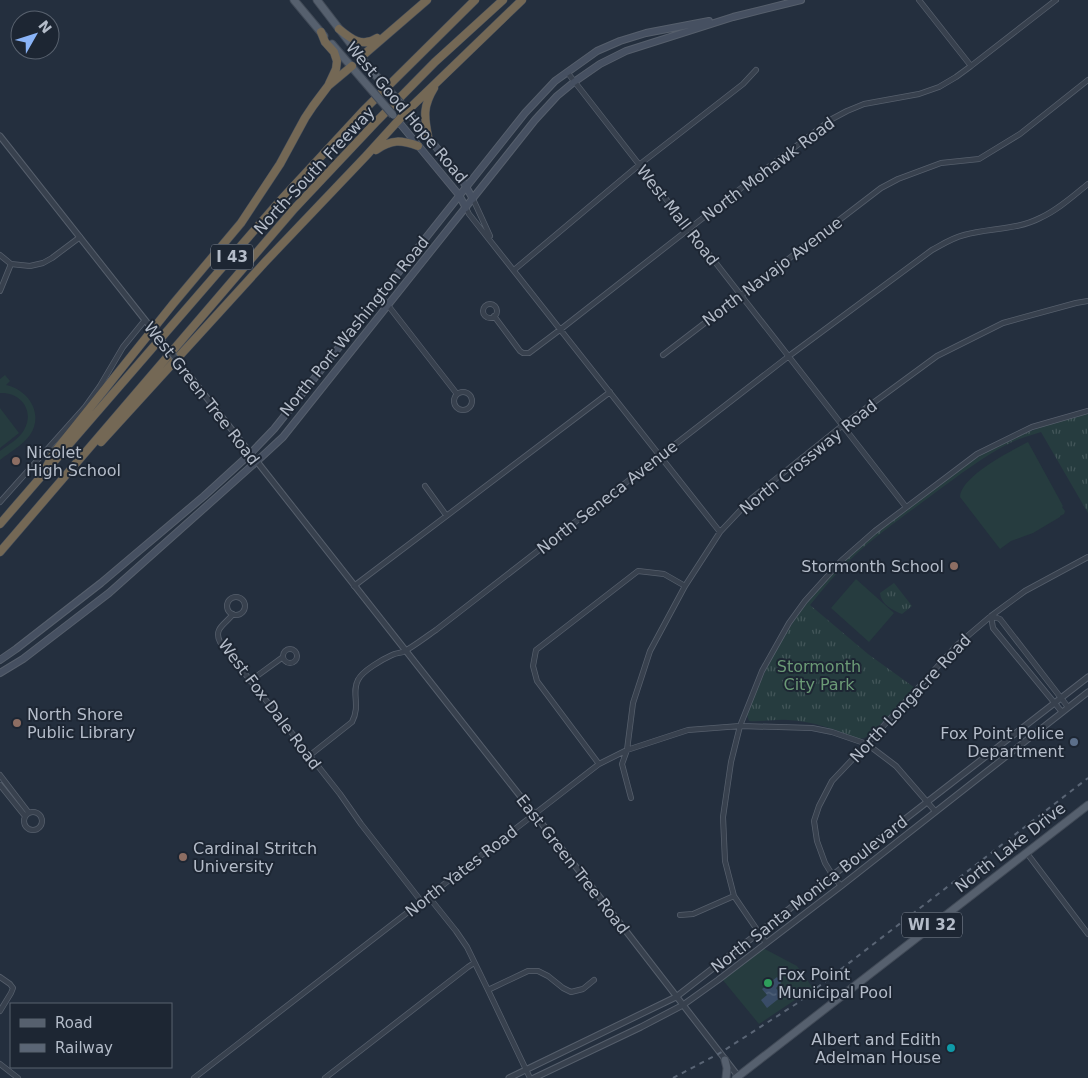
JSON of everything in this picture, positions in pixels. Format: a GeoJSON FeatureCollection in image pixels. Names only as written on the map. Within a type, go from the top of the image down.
{"type":"FeatureCollection","features":[{"type":"Feature","properties":{"kind":"highway"},"geometry":{"type":"LineString","coordinates":[[361,57],[427,0]]}},
{"type":"Feature","properties":{"kind":"highway","name":"North-South Freeway"},"geometry":{"type":"LineString","coordinates":[[0,524],[278,203],[364,110],[475,0]]}},
{"type":"Feature","properties":{"kind":"highway","name":"North-South Freeway"},"geometry":{"type":"LineString","coordinates":[[0,552],[301,202],[435,62],[503,0]]}},
{"type":"Feature","properties":{"kind":"highway"},"geometry":{"type":"LineString","coordinates":[[75,464],[97,446],[266,261],[366,156],[395,118],[438,81],[522,0]]}},
{"type":"Feature","properties":{"kind":"highway"},"geometry":{"type":"LineString","coordinates":[[339,29],[350,38],[365,43],[371,42],[390,31]]}},
{"type":"Feature","properties":{"kind":"highway"},"geometry":{"type":"LineString","coordinates":[[45,472],[53,454],[246,216],[280,164],[305,118],[328,86],[336,69],[337,61],[334,52],[325,42],[321,32]]}},
{"type":"Feature","properties":{"kind":"highway"},"geometry":{"type":"LineString","coordinates":[[328,86],[352,66]]}},
{"type":"Feature","properties":{"kind":"highway"},"geometry":{"type":"LineString","coordinates":[[428,136],[424,113],[425,105],[438,81]]}},
{"type":"Feature","properties":{"kind":"highway"},"geometry":{"type":"LineString","coordinates":[[366,156],[386,143],[403,140],[418,146]]}},
{"type":"Feature","properties":{"kind":"main road","name":"West Good Hope Road"},"geometry":{"type":"LineString","coordinates":[[294,0],[352,66],[459,196],[466,208]]}},
{"type":"Feature","properties":{"kind":"main road","name":"West Good Hope Road"},"geometry":{"type":"LineString","coordinates":[[316,0],[370,69],[428,136],[456,172],[473,199]]}},
{"type":"Feature","properties":{"kind":"main road","name":"North Port Washington Road"},"geometry":{"type":"LineString","coordinates":[[0,674],[23,659],[109,593],[283,437],[500,164],[557,96],[600,64],[626,51],[733,17],[801,0]]}},
{"type":"Feature","properties":{"kind":"main road","name":"North Port Washington Road"},"geometry":{"type":"LineString","coordinates":[[0,660],[101,583],[198,501],[250,454],[274,429],[537,98],[555,81],[597,51],[620,41],[646,33],[733,17]]}},
{"type":"Feature","properties":{"kind":"main road"},"geometry":{"type":"LineString","coordinates":[[352,66],[361,57]]}},
{"type":"Feature","properties":{"kind":"main road"},"geometry":{"type":"LineString","coordinates":[[508,134],[518,142]]}},
{"type":"Feature","properties":{"kind":"main road"},"geometry":{"type":"LineString","coordinates":[[491,156],[500,164]]}},
{"type":"Feature","properties":{"kind":"main road"},"geometry":{"type":"LineString","coordinates":[[353,330],[362,339]]}},
{"type":"Feature","properties":{"kind":"main road"},"geometry":{"type":"LineString","coordinates":[[274,429],[283,437]]}},
{"type":"Feature","properties":{"kind":"main road","name":"North Lake Drive"},"geometry":{"type":"LineString","coordinates":[[738,1077],[1088,804]]}},
{"type":"Feature","properties":{"kind":"main road"},"geometry":{"type":"LineString","coordinates":[[725,1060],[727,1068],[726,1078]]}},
{"type":"Feature","properties":{"kind":"street"},"geometry":{"type":"LineString","coordinates":[[919,0],[971,66]]}},
{"type":"Feature","properties":{"kind":"street","name":"North Mohawk Road"},"geometry":{"type":"LineString","coordinates":[[494,316],[520,351],[526,354],[532,351],[832,119],[864,104],[919,94],[939,87],[956,78],[1056,0]]}},
{"type":"Feature","properties":{"kind":"street"},"geometry":{"type":"LineString","coordinates":[[514,270],[639,165],[743,84],[756,70]]}},
{"type":"Feature","properties":{"kind":"street","name":"West Mall Road"},"geometry":{"type":"LineString","coordinates":[[567,72],[906,507]]}},
{"type":"Feature","properties":{"kind":"street","name":"North Navajo Avenue"},"geometry":{"type":"LineString","coordinates":[[663,355],[881,188],[898,179],[941,163],[979,159],[1020,134],[1088,80]]}},
{"type":"Feature","properties":{"kind":"street","name":"West Green Tree Road"},"geometry":{"type":"LineString","coordinates":[[0,136],[405,651]]}},
{"type":"Feature","properties":{"kind":"street","name":"North Seneca Avenue"},"geometry":{"type":"LineString","coordinates":[[309,756],[352,722],[356,715],[355,689],[360,676],[392,655],[405,651],[436,630],[789,356],[932,250],[948,240],[965,235],[1039,219],[1060,207],[1088,184]]}},
{"type":"Feature","properties":{"kind":"street","name":"West Good Hope Road"},"geometry":{"type":"LineString","coordinates":[[473,199],[494,244]]}},
{"type":"Feature","properties":{"kind":"street","name":"West Good Hope Road"},"geometry":{"type":"LineString","coordinates":[[466,208],[720,532]]}},
{"type":"Feature","properties":{"kind":"street"},"geometry":{"type":"LineString","coordinates":[[0,256],[11,264],[30,266],[43,263],[80,236]]}},
{"type":"Feature","properties":{"kind":"street"},"geometry":{"type":"LineString","coordinates":[[0,291],[11,264]]}},
{"type":"Feature","properties":{"kind":"street"},"geometry":{"type":"LineString","coordinates":[[380,295],[457,394]]}},
{"type":"Feature","properties":{"kind":"street","name":"North Crossway Road"},"geometry":{"type":"LineString","coordinates":[[631,798],[622,764],[627,750],[633,703],[650,652],[685,586],[720,532],[752,498],[843,426],[937,356],[1003,323],[1088,301]]}},
{"type":"Feature","properties":{"kind":"street"},"geometry":{"type":"LineString","coordinates":[[0,502],[85,407],[123,347],[147,322]]}},
{"type":"Feature","properties":{"kind":"street"},"geometry":{"type":"LineString","coordinates":[[462,392],[468,394],[472,399],[470,407],[461,410],[456,408],[454,399],[457,394],[462,392]]}},
{"type":"Feature","properties":{"kind":"street"},"geometry":{"type":"LineString","coordinates":[[354,586],[610,392]]}},
{"type":"Feature","properties":{"kind":"street"},"geometry":{"type":"LineString","coordinates":[[766,943],[734,896],[725,861],[723,816],[731,762],[740,726],[762,671],[789,623],[804,601],[841,561],[875,531],[977,454],[1032,427],[1088,410]]}},
{"type":"Feature","properties":{"kind":"street"},"geometry":{"type":"LineString","coordinates":[[425,486],[446,515]]}},
{"type":"Feature","properties":{"kind":"street","name":"North Longacre Road"},"geometry":{"type":"LineString","coordinates":[[841,886],[825,863],[817,841],[814,821],[832,781],[957,645],[991,616],[1025,591],[1088,557]]}},
{"type":"Feature","properties":{"kind":"street"},"geometry":{"type":"LineString","coordinates":[[599,764],[537,681],[533,666],[536,650],[638,571],[664,574],[685,586]]}},
{"type":"Feature","properties":{"kind":"street","name":"West Fox Dale Road"},"geometry":{"type":"LineString","coordinates":[[233,614],[221,626],[218,633],[220,642],[340,794],[421,901]]}},
{"type":"Feature","properties":{"kind":"street"},"geometry":{"type":"LineString","coordinates":[[1062,712],[993,628],[991,616],[1000,619],[1068,707]]}},
{"type":"Feature","properties":{"kind":"street","name":"East Green Tree Road"},"geometry":{"type":"LineString","coordinates":[[405,651],[738,1077]]}},
{"type":"Feature","properties":{"kind":"street"},"geometry":{"type":"LineString","coordinates":[[250,681],[283,657]]}},
{"type":"Feature","properties":{"kind":"street","name":"North Santa Monica Boulevard"},"geometry":{"type":"LineString","coordinates":[[509,1078],[676,997],[1088,677]]}},
{"type":"Feature","properties":{"kind":"street","name":"North Santa Monica Boulevard"},"geometry":{"type":"LineString","coordinates":[[532,1078],[641,1027],[683,1005],[841,886],[1088,692]]}},
{"type":"Feature","properties":{"kind":"street"},"geometry":{"type":"LineString","coordinates":[[1035,719],[1042,728]]}},
{"type":"Feature","properties":{"kind":"street","name":"North Yates Road"},"geometry":{"type":"LineString","coordinates":[[194,1078],[599,764],[627,750],[688,730],[740,726],[812,728],[832,732],[867,744],[896,766],[935,811]]}},
{"type":"Feature","properties":{"kind":"street"},"geometry":{"type":"LineString","coordinates":[[1018,732],[1024,742]]}},
{"type":"Feature","properties":{"kind":"street"},"geometry":{"type":"LineString","coordinates":[[0,775],[27,814],[0,785]]}},
{"type":"Feature","properties":{"kind":"street"},"geometry":{"type":"LineString","coordinates":[[889,832],[896,842]]}},
{"type":"Feature","properties":{"kind":"street"},"geometry":{"type":"LineString","coordinates":[[1026,852],[1088,934]]}},
{"type":"Feature","properties":{"kind":"street"},"geometry":{"type":"LineString","coordinates":[[428,896],[467,947],[526,1070],[532,1078]]}},
{"type":"Feature","properties":{"kind":"street"},"geometry":{"type":"LineString","coordinates":[[680,915],[693,914],[734,896]]}},
{"type":"Feature","properties":{"kind":"street"},"geometry":{"type":"LineString","coordinates":[[324,1078],[474,963]]}},
{"type":"Feature","properties":{"kind":"street"},"geometry":{"type":"LineString","coordinates":[[710,970],[718,980]]}},
{"type":"Feature","properties":{"kind":"street"},"geometry":{"type":"LineString","coordinates":[[488,990],[528,971],[538,971],[571,992],[583,989],[594,980]]}},
{"type":"Feature","properties":{"kind":"street"},"geometry":{"type":"LineString","coordinates":[[0,977],[10,984],[12,988],[0,1011]]}},
{"type":"Feature","properties":{"kind":"street"},"geometry":{"type":"LineString","coordinates":[[0,1064],[18,1078]]}},
{"type":"Feature","properties":{"kind":"green space"},"geometry":{"type":"Polygon","coordinates":[[[5,375],[10,381],[6,385],[21,392],[32,404],[35,411],[35,419],[34,427],[27,439],[0,460],[0,451],[22,433],[28,416],[27,410],[20,399],[0,393],[0,379],[5,375]]]}},
{"type":"Feature","properties":{"kind":"green space"},"geometry":{"type":"Polygon","coordinates":[[[0,408],[19,433],[0,448],[0,408]]]}},
{"type":"Feature","properties":{"kind":"green space","name":"Stormonth City Park"},"geometry":{"type":"Polygon","coordinates":[[[1088,413],[1088,513],[1041,432],[1012,442],[981,460],[880,534],[845,564],[810,605],[868,654],[915,688],[870,735],[859,739],[824,726],[806,722],[783,720],[749,721],[747,715],[755,694],[786,633],[828,578],[859,548],[958,470],[981,456],[1027,433],[1088,413]]]}},
{"type":"Feature","properties":{"kind":"green space"},"geometry":{"type":"Polygon","coordinates":[[[1028,442],[1065,511],[1060,517],[1033,533],[1011,541],[1000,549],[960,497],[963,489],[977,473],[1028,442]]]}},
{"type":"Feature","properties":{"kind":"green space"},"geometry":{"type":"Polygon","coordinates":[[[856,579],[894,613],[869,642],[831,608],[856,579]]]}},
{"type":"Feature","properties":{"kind":"green space"},"geometry":{"type":"Polygon","coordinates":[[[894,583],[912,606],[902,614],[894,611],[881,597],[880,593],[894,583]]]}},
{"type":"Feature","properties":{"kind":"green space","name":"Fox Point Municipal Pool"},"geometry":{"type":"Polygon","coordinates":[[[763,948],[797,966],[813,988],[759,1024],[722,979],[763,948]]]}},
{"type":"Feature","properties":{"kind":"water"},"geometry":{"type":"Polygon","coordinates":[[[777,977],[781,983],[776,988],[782,996],[767,1008],[761,1000],[767,995],[762,989],[777,977]]]}},
{"type":"Feature","properties":{"kind":"railway"},"geometry":{"type":"LineString","coordinates":[[673,1078],[720,1053],[796,1004],[1088,778]]}},
{"type":"Feature","properties":{"kind":"place","name":"Nicolet High School"},"geometry":{"type":"Point","coordinates":[16,461]}},
{"type":"Feature","properties":{"kind":"place","name":"Stormonth School"},"geometry":{"type":"Point","coordinates":[954,566]}},
{"type":"Feature","properties":{"kind":"place","name":"North Shore Public Library"},"geometry":{"type":"Point","coordinates":[17,723]}},
{"type":"Feature","properties":{"kind":"place","name":"Fox Point Police Department"},"geometry":{"type":"Point","coordinates":[1074,742]}},
{"type":"Feature","properties":{"kind":"place","name":"Cardinal Stritch University"},"geometry":{"type":"Point","coordinates":[183,857]}},
{"type":"Feature","properties":{"kind":"place","name":"Fox Point Municipal Pool"},"geometry":{"type":"Point","coordinates":[768,983]}},
{"type":"Feature","properties":{"kind":"place","name":"Albert and Edith Adelman House"},"geometry":{"type":"Point","coordinates":[951,1048]}}]}
